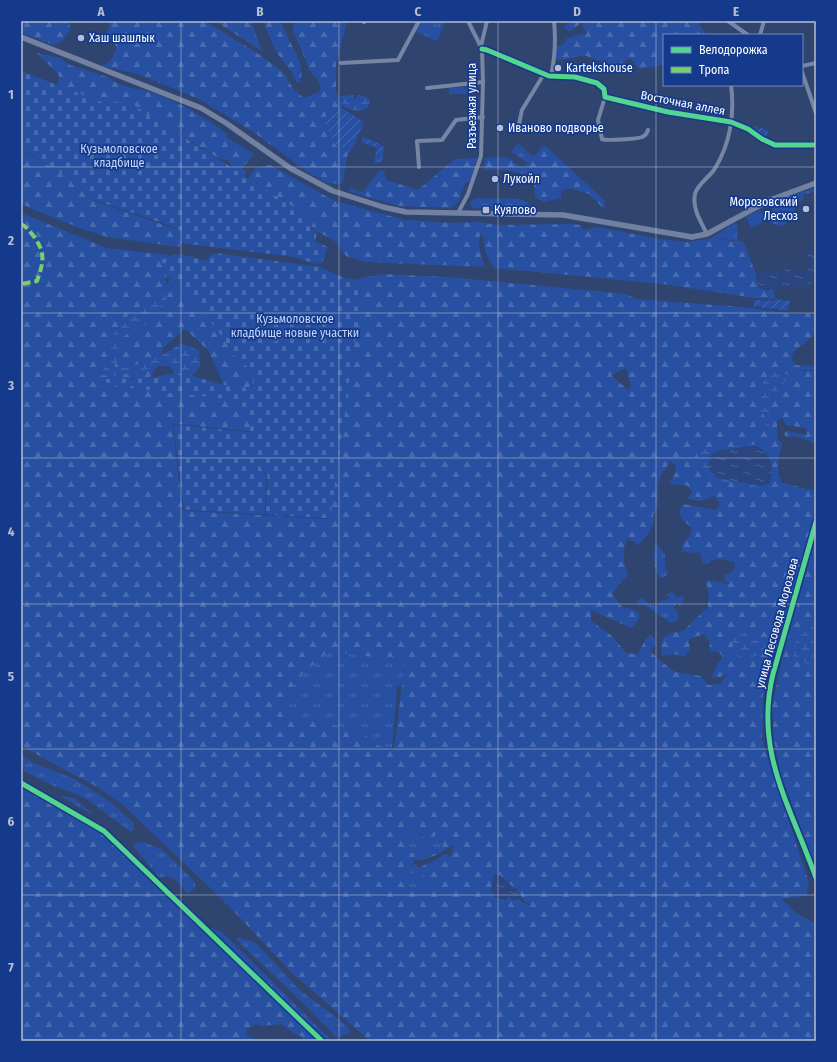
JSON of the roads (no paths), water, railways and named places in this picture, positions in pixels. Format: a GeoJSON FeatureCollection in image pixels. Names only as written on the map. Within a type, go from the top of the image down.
{"type":"FeatureCollection","features":[{"type":"Feature","properties":{"kind":"main road"},"geometry":{"type":"LineString","coordinates":[[21,38],[201,108],[226,123],[290,168],[333,191],[402,211],[563,216],[680,236],[698,236],[707,234],[770,200],[816,183]]}},
{"type":"Feature","properties":{"kind":"main road","name":"улица Лесовода Морозова"},"geometry":{"type":"LineString","coordinates":[[815,874],[794,823],[774,767],[766,720],[768,696],[816,522]]}},
{"type":"Feature","properties":{"kind":"street"},"geometry":{"type":"LineString","coordinates":[[341,63],[398,60],[419,21]]}},
{"type":"Feature","properties":{"kind":"street","name":"Разъезжая улица"},"geometry":{"type":"LineString","coordinates":[[458,213],[468,194],[481,157],[483,82],[481,48],[468,21]]}},
{"type":"Feature","properties":{"kind":"street"},"geometry":{"type":"LineString","coordinates":[[487,21],[481,48],[544,74],[551,76],[575,77],[597,83],[604,89],[605,97],[598,120],[602,139],[606,141],[640,138],[646,134],[648,130]]}},
{"type":"Feature","properties":{"kind":"street"},"geometry":{"type":"LineString","coordinates":[[551,76],[556,40],[554,21]]}},
{"type":"Feature","properties":{"kind":"street"},"geometry":{"type":"LineString","coordinates":[[728,21],[747,34]]}},
{"type":"Feature","properties":{"kind":"street"},"geometry":{"type":"LineString","coordinates":[[760,34],[764,21]]}},
{"type":"Feature","properties":{"kind":"street"},"geometry":{"type":"LineString","coordinates":[[803,66],[816,63]]}},
{"type":"Feature","properties":{"kind":"street"},"geometry":{"type":"LineString","coordinates":[[524,130],[520,124],[522,110],[544,74]]}},
{"type":"Feature","properties":{"kind":"street"},"geometry":{"type":"LineString","coordinates":[[803,75],[816,113]]}},
{"type":"Feature","properties":{"kind":"street"},"geometry":{"type":"LineString","coordinates":[[427,88],[483,82]]}},
{"type":"Feature","properties":{"kind":"street"},"geometry":{"type":"LineString","coordinates":[[707,234],[694,205],[695,193],[713,172],[721,157],[728,138],[734,103],[731,86]]}},
{"type":"Feature","properties":{"kind":"street","name":"Восточная аллея"},"geometry":{"type":"LineString","coordinates":[[605,97],[668,112],[731,122],[748,129],[768,143],[775,145],[816,145]]}},
{"type":"Feature","properties":{"kind":"street"},"geometry":{"type":"LineString","coordinates":[[419,167],[417,141],[442,140],[456,120],[483,117]]}},
{"type":"Feature","properties":{"kind":"street"},"geometry":{"type":"LineString","coordinates":[[21,784],[104,831],[322,1041]]}},
{"type":"Feature","properties":{"kind":"water"},"geometry":{"type":"Polygon","coordinates":[[[810,250],[816,252],[816,280],[801,288],[788,286],[768,291],[759,288],[755,275],[758,272],[771,272],[789,269],[800,272],[806,271],[812,263],[807,253],[810,250]]]}},
{"type":"Feature","properties":{"kind":"water"},"geometry":{"type":"Polygon","coordinates":[[[755,445],[765,452],[770,461],[770,483],[763,486],[722,479],[713,474],[709,469],[710,456],[716,451],[755,445]]]}},
{"type":"Feature","properties":{"kind":"water"},"geometry":{"type":"Polygon","coordinates":[[[496,874],[517,889],[516,900],[512,900],[509,896],[502,901],[495,897],[491,891],[493,875],[496,874]]]}},
{"type":"Feature","properties":{"kind":"waterway"},"geometry":{"type":"LineString","coordinates":[[192,254],[195,251],[201,251],[203,248]]}},
{"type":"Feature","properties":{"kind":"waterway"},"geometry":{"type":"LineString","coordinates":[[171,287],[176,281]]}},
{"type":"Feature","properties":{"kind":"waterway"},"geometry":{"type":"LineString","coordinates":[[801,370],[816,370]]}},
{"type":"Feature","properties":{"kind":"waterway"},"geometry":{"type":"LineString","coordinates":[[251,432],[173,424],[183,510],[330,519]]}},
{"type":"Feature","properties":{"kind":"waterway"},"geometry":{"type":"LineString","coordinates":[[261,467],[267,476],[265,515]]}},
{"type":"Feature","properties":{"kind":"place","name":"Хаш шашлык"},"geometry":{"type":"Point","coordinates":[81,38]}},
{"type":"Feature","properties":{"kind":"place","name":"Kartekshouse"},"geometry":{"type":"Point","coordinates":[558,68]}},
{"type":"Feature","properties":{"kind":"place","name":"Иваново подворье"},"geometry":{"type":"Point","coordinates":[500,128]}},
{"type":"Feature","properties":{"kind":"place","name":"Лукойл"},"geometry":{"type":"Point","coordinates":[495,179]}},
{"type":"Feature","properties":{"kind":"place","name":"Морозовский Лесхоз"},"geometry":{"type":"Point","coordinates":[806,209]}},
{"type":"Feature","properties":{"kind":"place","name":"Куялово"},"geometry":{"type":"Point","coordinates":[486,210]}},
{"type":"Feature","properties":{"kind":"park label","name":"Кузьмоловское кладбище"},"geometry":{"type":"Point","coordinates":[119,156]}},
{"type":"Feature","properties":{"kind":"park label","name":"Кузьмоловское кладбище новые участки"},"geometry":{"type":"Point","coordinates":[295,326]}}]}
